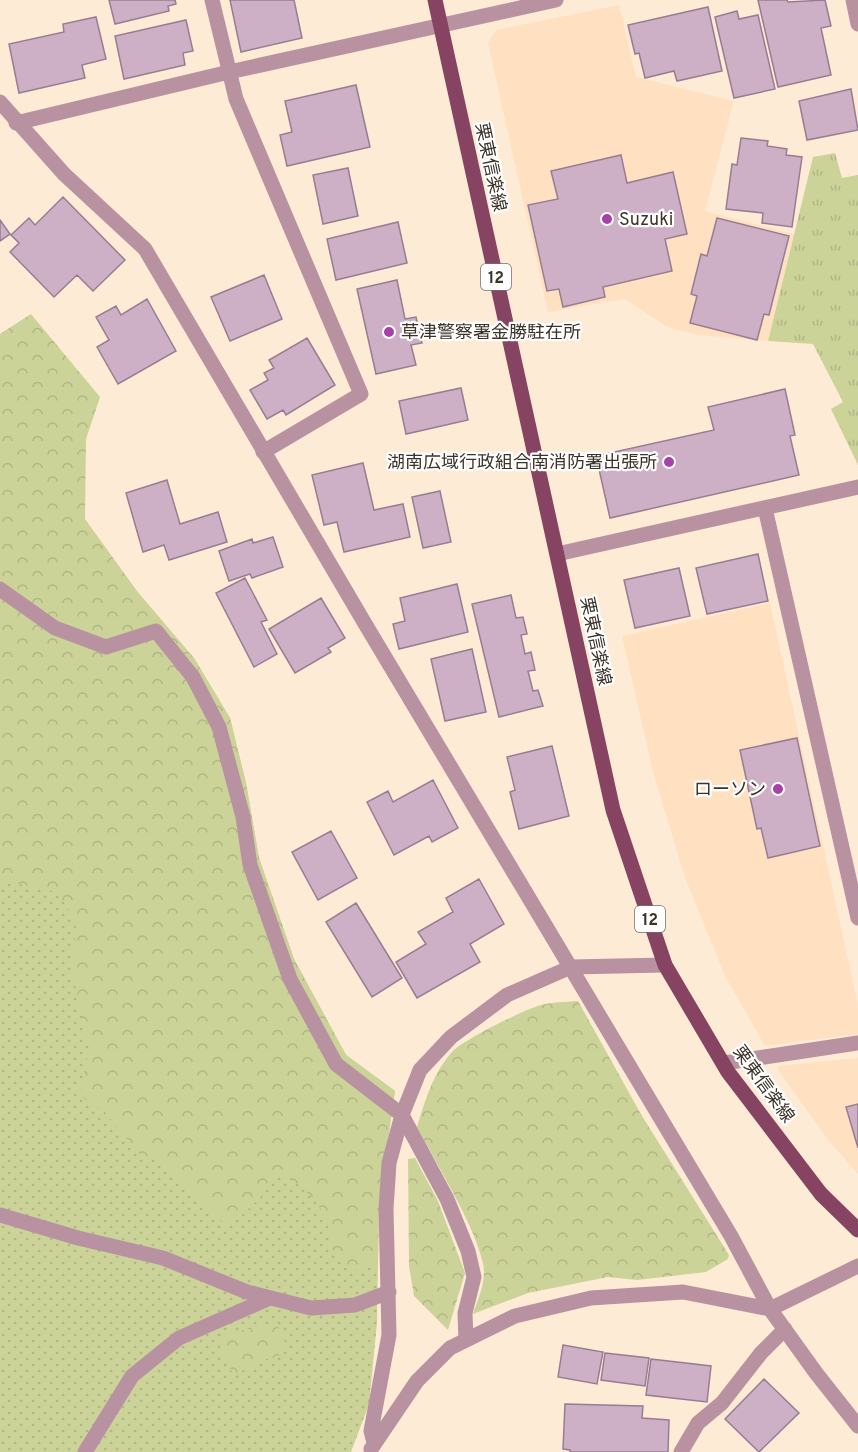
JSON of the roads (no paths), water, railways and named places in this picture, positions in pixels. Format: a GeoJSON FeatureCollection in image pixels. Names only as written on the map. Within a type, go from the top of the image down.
{"type":"FeatureCollection","features":[{"type":"Feature","properties":{"kind":"main road","name":"栗東信楽線"},"geometry":{"type":"LineString","coordinates":[[435,0],[613,810],[665,965],[724,1064],[821,1194],[858,1230]]}},
{"type":"Feature","properties":{"kind":"street"},"geometry":{"type":"LineString","coordinates":[[212,0],[236,99],[361,394],[263,452]]}},
{"type":"Feature","properties":{"kind":"street"},"geometry":{"type":"LineString","coordinates":[[16,123],[229,72],[556,0]]}},
{"type":"Feature","properties":{"kind":"street"},"geometry":{"type":"LineString","coordinates":[[853,0],[858,24]]}},
{"type":"Feature","properties":{"kind":"street"},"geometry":{"type":"LineString","coordinates":[[0,102],[16,123],[64,174],[145,249],[263,452],[571,967],[599,1018],[732,1236],[771,1309],[816,1374],[858,1425]]}},
{"type":"Feature","properties":{"kind":"street"},"geometry":{"type":"LineString","coordinates":[[556,554],[858,487]]}},
{"type":"Feature","properties":{"kind":"street"},"geometry":{"type":"LineString","coordinates":[[765,508],[858,918]]}},
{"type":"Feature","properties":{"kind":"street"},"geometry":{"type":"LineString","coordinates":[[0,589],[55,628],[106,647],[156,631],[193,677],[219,727],[243,817],[250,865],[290,979],[336,1064],[402,1115],[447,1199],[468,1251],[474,1277],[465,1313],[466,1340]]}},
{"type":"Feature","properties":{"kind":"street"},"geometry":{"type":"LineString","coordinates":[[372,1447],[371,1431],[389,1335],[386,1209],[389,1163],[402,1115],[420,1070],[451,1037],[507,995],[571,967],[665,965]]}},
{"type":"Feature","properties":{"kind":"street"},"geometry":{"type":"LineString","coordinates":[[724,1064],[858,1044]]}},
{"type":"Feature","properties":{"kind":"street"},"geometry":{"type":"LineString","coordinates":[[0,1215],[78,1239],[163,1258],[247,1292],[311,1308],[355,1305],[389,1292]]}},
{"type":"Feature","properties":{"kind":"street"},"geometry":{"type":"LineString","coordinates":[[372,1447],[417,1381],[450,1348],[515,1316],[591,1298],[682,1292],[771,1309],[858,1266]]}},
{"type":"Feature","properties":{"kind":"street"},"geometry":{"type":"LineString","coordinates":[[85,1452],[132,1376],[179,1338],[270,1298]]}},
{"type":"Feature","properties":{"kind":"street"},"geometry":{"type":"LineString","coordinates":[[681,1452],[698,1423],[722,1403],[761,1353],[785,1329]]}},
{"type":"Feature","properties":{"kind":"place","name":"Suzuki"},"geometry":{"type":"Point","coordinates":[607,219]}},
{"type":"Feature","properties":{"kind":"place","name":"草津警察署金勝駐在所"},"geometry":{"type":"Point","coordinates":[389,332]}},
{"type":"Feature","properties":{"kind":"place","name":"湖南広域行政組合南消防署出張所"},"geometry":{"type":"Point","coordinates":[669,462]}},
{"type":"Feature","properties":{"kind":"place","name":"ローソン"},"geometry":{"type":"Point","coordinates":[778,789]}}]}
